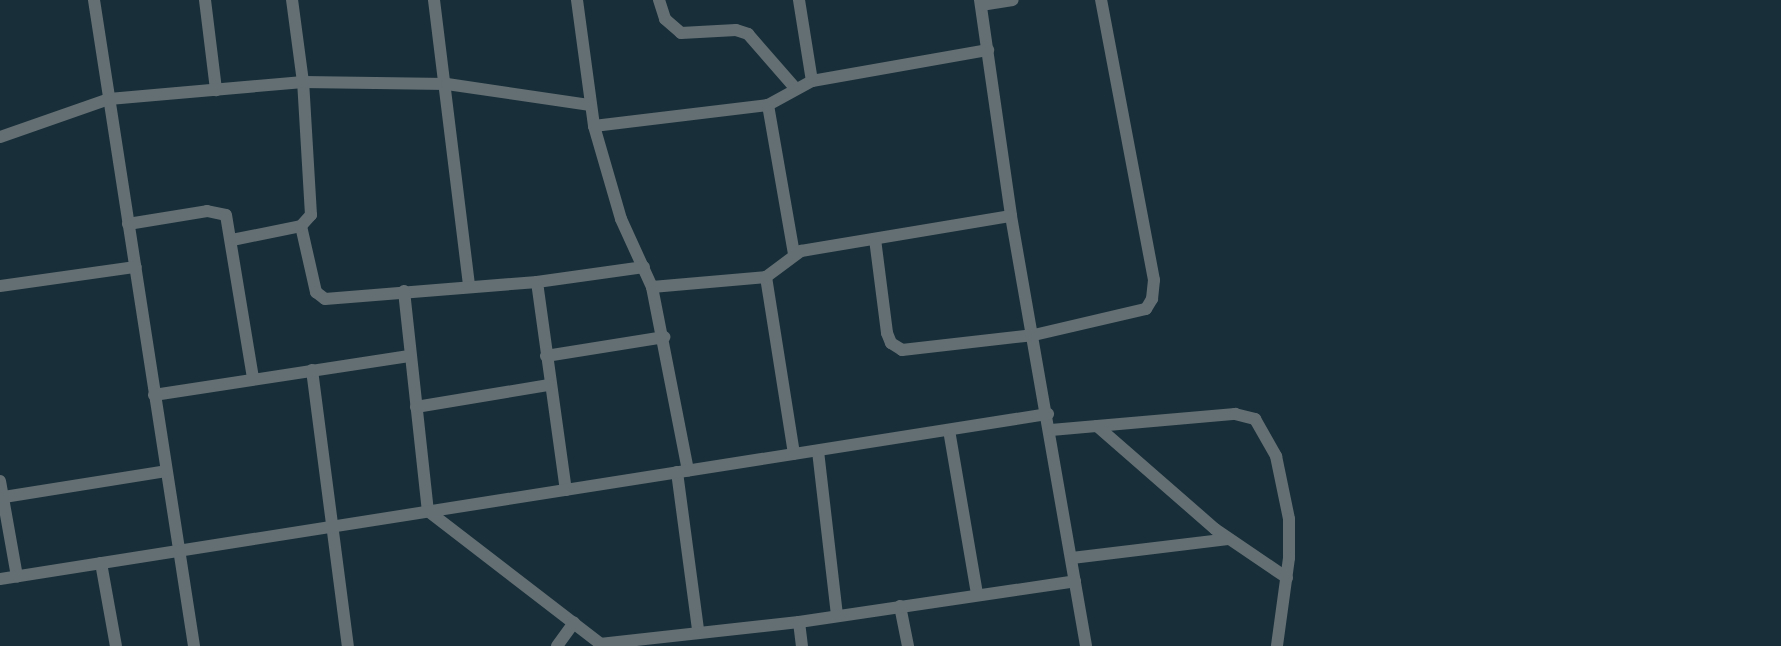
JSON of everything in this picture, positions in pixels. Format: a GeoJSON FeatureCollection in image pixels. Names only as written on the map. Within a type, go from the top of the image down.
{"type":"FeatureCollection","features":[{"type":"Feature","properties":{"kind":"street"},"geometry":{"type":"LineString","coordinates":[[94,0],[194,646]]}},
{"type":"Feature","properties":{"kind":"street"},"geometry":{"type":"LineString","coordinates":[[205,0],[216,90]]}},
{"type":"Feature","properties":{"kind":"street"},"geometry":{"type":"LineString","coordinates":[[232,240],[301,226],[311,215],[303,82],[292,0]]}},
{"type":"Feature","properties":{"kind":"street"},"geometry":{"type":"LineString","coordinates":[[434,0],[447,84],[469,284]]}},
{"type":"Feature","properties":{"kind":"street"},"geometry":{"type":"LineString","coordinates":[[577,0],[594,126],[621,219],[652,287],[664,337],[683,472],[698,630]]}},
{"type":"Feature","properties":{"kind":"street"},"geometry":{"type":"LineString","coordinates":[[659,0],[665,19],[681,33],[736,30],[748,34],[796,89]]}},
{"type":"Feature","properties":{"kind":"street"},"geometry":{"type":"LineString","coordinates":[[799,0],[812,81]]}},
{"type":"Feature","properties":{"kind":"street"},"geometry":{"type":"LineString","coordinates":[[1013,0],[980,2],[1011,216],[1051,430],[1086,646]]}},
{"type":"Feature","properties":{"kind":"street"},"geometry":{"type":"LineString","coordinates":[[875,239],[887,333],[896,348],[1034,335],[1139,312],[1152,299],[1154,280],[1134,157],[1101,0]]}},
{"type":"Feature","properties":{"kind":"street"},"geometry":{"type":"LineString","coordinates":[[594,126],[768,105],[812,81],[988,50]]}},
{"type":"Feature","properties":{"kind":"street"},"geometry":{"type":"LineString","coordinates":[[0,137],[109,99],[303,82],[447,84],[590,105]]}},
{"type":"Feature","properties":{"kind":"street"},"geometry":{"type":"LineString","coordinates":[[768,105],[794,254]]}},
{"type":"Feature","properties":{"kind":"street"},"geometry":{"type":"LineString","coordinates":[[128,224],[216,210],[226,215],[232,240],[253,378]]}},
{"type":"Feature","properties":{"kind":"street"},"geometry":{"type":"LineString","coordinates":[[652,287],[766,277],[794,254],[1011,216]]}},
{"type":"Feature","properties":{"kind":"street"},"geometry":{"type":"LineString","coordinates":[[301,226],[319,296],[325,299],[469,284],[537,282],[644,267]]}},
{"type":"Feature","properties":{"kind":"street"},"geometry":{"type":"LineString","coordinates":[[0,286],[136,267]]}},
{"type":"Feature","properties":{"kind":"street"},"geometry":{"type":"LineString","coordinates":[[766,277],[794,454]]}},
{"type":"Feature","properties":{"kind":"street"},"geometry":{"type":"LineString","coordinates":[[537,282],[549,385],[566,490]]}},
{"type":"Feature","properties":{"kind":"street"},"geometry":{"type":"LineString","coordinates":[[404,291],[428,511],[602,645],[698,630],[799,622],[1075,581]]}},
{"type":"Feature","properties":{"kind":"street"},"geometry":{"type":"LineString","coordinates":[[546,356],[664,337]]}},
{"type":"Feature","properties":{"kind":"street"},"geometry":{"type":"LineString","coordinates":[[154,395],[253,378],[410,356]]}},
{"type":"Feature","properties":{"kind":"street"},"geometry":{"type":"LineString","coordinates":[[312,370],[348,646]]}},
{"type":"Feature","properties":{"kind":"street"},"geometry":{"type":"LineString","coordinates":[[417,407],[549,385]]}},
{"type":"Feature","properties":{"kind":"street"},"geometry":{"type":"LineString","coordinates":[[0,579],[1048,414]]}},
{"type":"Feature","properties":{"kind":"street"},"geometry":{"type":"LineString","coordinates":[[1051,430],[1235,414],[1255,419],[1270,442],[1284,481],[1289,519],[1287,578],[1277,646]]}},
{"type":"Feature","properties":{"kind":"street"},"geometry":{"type":"LineString","coordinates":[[1097,426],[1228,539],[1287,578]]}},
{"type":"Feature","properties":{"kind":"street"},"geometry":{"type":"LineString","coordinates":[[949,430],[977,594]]}},
{"type":"Feature","properties":{"kind":"street"},"geometry":{"type":"LineString","coordinates":[[818,451],[837,615]]}},
{"type":"Feature","properties":{"kind":"street"},"geometry":{"type":"LineString","coordinates":[[4,497],[166,471]]}},
{"type":"Feature","properties":{"kind":"street"},"geometry":{"type":"LineString","coordinates":[[0,482],[17,576]]}},
{"type":"Feature","properties":{"kind":"street"},"geometry":{"type":"LineString","coordinates":[[1072,558],[1228,539]]}},
{"type":"Feature","properties":{"kind":"street"},"geometry":{"type":"LineString","coordinates":[[101,563],[116,646]]}},
{"type":"Feature","properties":{"kind":"street"},"geometry":{"type":"LineString","coordinates":[[900,606],[908,646]]}},
{"type":"Feature","properties":{"kind":"street"},"geometry":{"type":"LineString","coordinates":[[799,622],[802,646]]}},
{"type":"Feature","properties":{"kind":"street"},"geometry":{"type":"LineString","coordinates":[[557,646],[574,623]]}}]}
